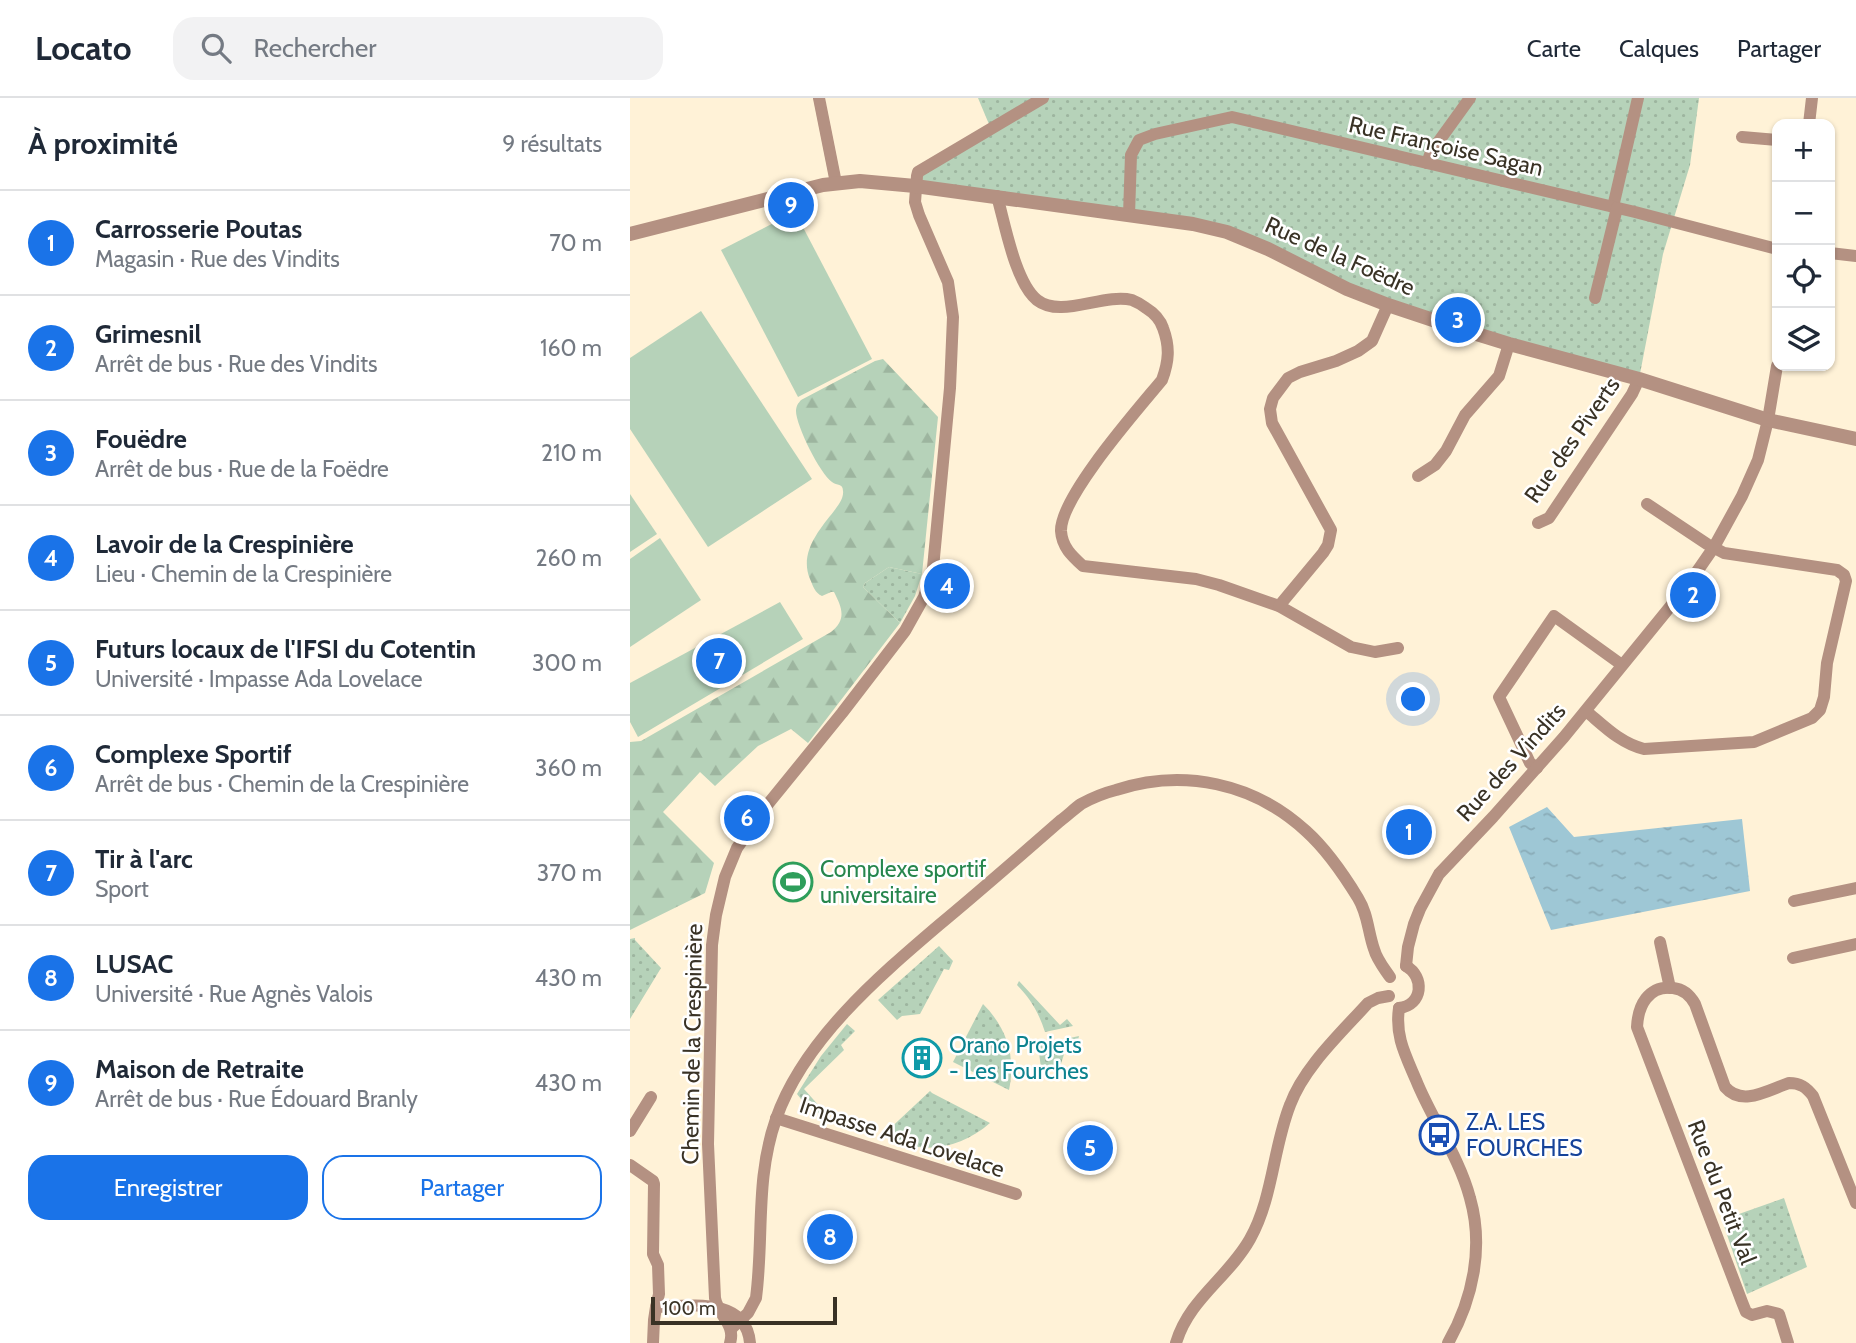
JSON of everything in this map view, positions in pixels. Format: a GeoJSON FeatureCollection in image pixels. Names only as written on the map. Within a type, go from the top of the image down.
{"type":"FeatureCollection","features":[{"type":"Feature","properties":{"kind":"street"},"geometry":{"type":"LineString","coordinates":[[819,98],[836,183]]}},
{"type":"Feature","properties":{"kind":"street"},"geometry":{"type":"LineString","coordinates":[[915,186],[918,172],[1042,98]]}},
{"type":"Feature","properties":{"kind":"street"},"geometry":{"type":"LineString","coordinates":[[1427,163],[1431,152],[1470,98]]}},
{"type":"Feature","properties":{"kind":"street"},"geometry":{"type":"LineString","coordinates":[[1595,298],[1638,98]]}},
{"type":"Feature","properties":{"kind":"street"},"geometry":{"type":"LineString","coordinates":[[1810,119],[1812,98]]}},
{"type":"Feature","properties":{"kind":"street","name":"Rue Françoise Sagan"},"geometry":{"type":"LineString","coordinates":[[1129,215],[1131,155],[1139,140],[1232,117],[1772,248]]}},
{"type":"Feature","properties":{"kind":"street"},"geometry":{"type":"LineString","coordinates":[[1742,137],[1772,140]]}},
{"type":"Feature","properties":{"kind":"street","name":"Rue de la Foëdre"},"geometry":{"type":"LineString","coordinates":[[630,234],[836,183],[860,181],[997,196],[1194,224],[1227,232],[1268,249],[1348,289],[1388,305],[1508,344],[1639,379],[1768,419],[1856,439]]}},
{"type":"Feature","properties":{"kind":"street","name":"Chemin de la Crespinière"},"geometry":{"type":"LineString","coordinates":[[716,1306],[708,1144],[712,945],[716,915],[729,864],[768,804],[905,631],[920,606],[929,582],[935,552],[950,388],[953,317],[948,282],[917,209],[915,186]]}},
{"type":"Feature","properties":{"kind":"street"},"geometry":{"type":"LineString","coordinates":[[997,196],[1022,279],[1029,292],[1040,302],[1056,308],[1104,299],[1134,301],[1151,311],[1161,322],[1170,352],[1162,380],[1104,452],[1077,490],[1063,517],[1063,543],[1070,554],[1083,566],[1196,579],[1219,585],[1279,606],[1351,647],[1375,652],[1398,648]]}},
{"type":"Feature","properties":{"kind":"street"},"geometry":{"type":"LineString","coordinates":[[1835,254],[1856,256]]}},
{"type":"Feature","properties":{"kind":"street"},"geometry":{"type":"LineString","coordinates":[[1279,606],[1323,553],[1331,530],[1272,423],[1270,409],[1273,397],[1288,378],[1336,361],[1372,341],[1388,305]]}},
{"type":"Feature","properties":{"kind":"street"},"geometry":{"type":"LineString","coordinates":[[1418,476],[1434,465],[1446,451],[1465,415],[1499,376],[1508,344]]}},
{"type":"Feature","properties":{"kind":"street","name":"Rue des Vindits"},"geometry":{"type":"LineString","coordinates":[[1406,966],[1414,924],[1439,874],[1537,768],[1586,710],[1687,586],[1714,547],[1758,460],[1776,371]]}},
{"type":"Feature","properties":{"kind":"street","name":"Rue des Piverts"},"geometry":{"type":"LineString","coordinates":[[1538,523],[1549,518],[1632,394],[1639,379]]}},
{"type":"Feature","properties":{"kind":"street"},"geometry":{"type":"LineString","coordinates":[[1586,710],[1621,740],[1644,748],[1754,741],[1769,737],[1812,718],[1817,714],[1824,697],[1827,663],[1846,581],[1844,575],[1837,570],[1724,553],[1647,504]]}},
{"type":"Feature","properties":{"kind":"street"},"geometry":{"type":"LineString","coordinates":[[1537,768],[1531,763],[1499,697],[1554,616],[1622,666]]}},
{"type":"Feature","properties":{"kind":"street"},"geometry":{"type":"LineString","coordinates":[[730,1343],[736,1325],[753,1306],[756,1298],[762,1177],[776,1118],[795,1076],[845,1011],[903,956],[1080,805],[1108,792],[1136,784],[1182,779],[1226,786],[1259,798],[1291,818],[1319,843],[1366,913],[1377,957],[1390,977]]}},
{"type":"Feature","properties":{"kind":"street"},"geometry":{"type":"LineString","coordinates":[[1794,901],[1856,888]]}},
{"type":"Feature","properties":{"kind":"street"},"geometry":{"type":"LineString","coordinates":[[1660,942],[1670,988],[1685,992],[1695,1004],[1725,1087],[1730,1093],[1742,1098],[1789,1083],[1796,1083],[1808,1090],[1813,1096],[1856,1203]]}},
{"type":"Feature","properties":{"kind":"street"},"geometry":{"type":"LineString","coordinates":[[1793,958],[1856,944]]}},
{"type":"Feature","properties":{"kind":"street"},"geometry":{"type":"LineString","coordinates":[[1398,966],[1406,966],[1417,976],[1419,989],[1413,1002],[1407,1007],[1399,1008],[1389,996],[1390,977],[1398,966]]}},
{"type":"Feature","properties":{"kind":"street","name":"Rue du Petit Val"},"geometry":{"type":"LineString","coordinates":[[1670,988],[1657,989],[1646,998],[1637,1016],[1637,1027],[1746,1312],[1752,1315],[1767,1311],[1779,1314],[1788,1343]]}},
{"type":"Feature","properties":{"kind":"street"},"geometry":{"type":"LineString","coordinates":[[1176,1343],[1188,1314],[1233,1265],[1252,1236],[1265,1201],[1290,1104],[1303,1078],[1368,1003],[1389,996]]}},
{"type":"Feature","properties":{"kind":"street"},"geometry":{"type":"LineString","coordinates":[[1399,1008],[1397,1023],[1403,1049],[1462,1176],[1470,1197],[1475,1227],[1476,1258],[1469,1296],[1448,1343]]}},
{"type":"Feature","properties":{"kind":"street"},"geometry":{"type":"LineString","coordinates":[[630,1131],[651,1097]]}},
{"type":"Feature","properties":{"kind":"street","name":"Impasse Ada Lovelace"},"geometry":{"type":"LineString","coordinates":[[776,1118],[1016,1195]]}},
{"type":"Feature","properties":{"kind":"street"},"geometry":{"type":"LineString","coordinates":[[630,1165],[654,1184],[653,1254],[658,1265],[659,1294],[653,1343]]}},
{"type":"Feature","properties":{"kind":"street"},"geometry":{"type":"LineString","coordinates":[[656,1307],[716,1306],[726,1309],[736,1325],[747,1330],[750,1343]]}},
{"type":"Feature","properties":{"kind":"green space"},"geometry":{"type":"Polygon","coordinates":[[[978,98],[1699,98],[1690,165],[1663,254],[1639,379],[1388,305],[1226,232],[915,186],[917,176],[991,129],[978,98]]]}},
{"type":"Feature","properties":{"kind":"green space"},"geometry":{"type":"Polygon","coordinates":[[[795,212],[872,359],[798,397],[721,250],[795,212]]]}},
{"type":"Feature","properties":{"kind":"green space"},"geometry":{"type":"Polygon","coordinates":[[[701,311],[812,479],[708,547],[630,429],[630,358],[701,311]]]}},
{"type":"Feature","properties":{"kind":"green space"},"geometry":{"type":"Polygon","coordinates":[[[883,359],[938,417],[922,574],[889,567],[865,583],[863,587],[900,623],[808,743],[791,729],[758,746],[715,786],[700,772],[663,812],[714,863],[705,893],[630,930],[630,742],[641,741],[831,632],[839,623],[842,613],[834,592],[822,596],[816,591],[807,569],[807,560],[812,542],[840,502],[843,488],[827,477],[815,459],[804,437],[796,410],[801,400],[883,359]]]}},
{"type":"Feature","properties":{"kind":"green space"},"geometry":{"type":"Polygon","coordinates":[[[630,494],[657,534],[630,552],[630,494]]]}},
{"type":"Feature","properties":{"kind":"green space"},"geometry":{"type":"Polygon","coordinates":[[[660,538],[701,600],[630,647],[630,559],[660,538]]]}},
{"type":"Feature","properties":{"kind":"green space"},"geometry":{"type":"Polygon","coordinates":[[[889,567],[922,574],[915,596],[900,623],[863,587],[889,567]]]}},
{"type":"Feature","properties":{"kind":"green space"},"geometry":{"type":"Polygon","coordinates":[[[780,602],[803,639],[638,737],[630,722],[630,683],[780,602]]]}},
{"type":"Feature","properties":{"kind":"green space"},"geometry":{"type":"Polygon","coordinates":[[[635,938],[661,968],[630,1019],[630,939],[635,938]]]}},
{"type":"Feature","properties":{"kind":"green space"},"geometry":{"type":"Polygon","coordinates":[[[939,946],[953,961],[949,970],[944,969],[920,1014],[902,1016],[897,1020],[878,1000],[939,946]]]}},
{"type":"Feature","properties":{"kind":"green space"},"geometry":{"type":"Polygon","coordinates":[[[1019,981],[1060,1025],[1067,1019],[1073,1026],[1045,1032],[1034,1006],[1017,985],[1019,981]]]}},
{"type":"Feature","properties":{"kind":"green space"},"geometry":{"type":"Polygon","coordinates":[[[983,1004],[998,1023],[1008,1044],[1011,1066],[1009,1090],[953,1062],[983,1004]]]}},
{"type":"Feature","properties":{"kind":"green space"},"geometry":{"type":"Polygon","coordinates":[[[847,1024],[855,1031],[841,1045],[844,1050],[804,1089],[829,1117],[811,1109],[797,1094],[821,1056],[847,1024]]]}},
{"type":"Feature","properties":{"kind":"green space"},"geometry":{"type":"Polygon","coordinates":[[[1079,1036],[1077,1044],[1068,1042],[1058,1073],[1041,1068],[1038,1045],[1079,1036]]]}},
{"type":"Feature","properties":{"kind":"green space"},"geometry":{"type":"Polygon","coordinates":[[[930,1091],[990,1123],[965,1139],[939,1147],[911,1146],[883,1135],[930,1091]]]}},
{"type":"Feature","properties":{"kind":"green space"},"geometry":{"type":"Polygon","coordinates":[[[1784,1198],[1807,1267],[1747,1294],[1722,1220],[1784,1198]]]}},
{"type":"Feature","properties":{"kind":"water"},"geometry":{"type":"Polygon","coordinates":[[[1547,807],[1574,837],[1742,819],[1750,891],[1551,930],[1509,827],[1547,807]]]}},
{"type":"Feature","properties":{"kind":"place","name":"Maison de Retraite"},"geometry":{"type":"Point","coordinates":[791,205]}},
{"type":"Feature","properties":{"kind":"place","name":"Fouëdre"},"geometry":{"type":"Point","coordinates":[1458,320]}},
{"type":"Feature","properties":{"kind":"place","name":"Lavoir de la Crespinière"},"geometry":{"type":"Point","coordinates":[947,586]}},
{"type":"Feature","properties":{"kind":"place","name":"Grimesnil"},"geometry":{"type":"Point","coordinates":[1693,595]}},
{"type":"Feature","properties":{"kind":"place","name":"Tir à l'arc"},"geometry":{"type":"Point","coordinates":[719,661]}},
{"type":"Feature","properties":{"kind":"place","name":"Complexe Sportif"},"geometry":{"type":"Point","coordinates":[747,818]}},
{"type":"Feature","properties":{"kind":"place","name":"Carrosserie Poutas"},"geometry":{"type":"Point","coordinates":[1409,832]}},
{"type":"Feature","properties":{"kind":"place","name":"Complexe sportif universitaire"},"geometry":{"type":"Point","coordinates":[793,882]}},
{"type":"Feature","properties":{"kind":"place","name":"Orano Projets - Les Fourches"},"geometry":{"type":"Point","coordinates":[922,1058]}},
{"type":"Feature","properties":{"kind":"place","name":"Z.A. LES FOURCHES"},"geometry":{"type":"Point","coordinates":[1439,1135]}},
{"type":"Feature","properties":{"kind":"place","name":"Futurs locaux de l'IFSI du Cotentin"},"geometry":{"type":"Point","coordinates":[1090,1148]}},
{"type":"Feature","properties":{"kind":"place","name":"LUSAC"},"geometry":{"type":"Point","coordinates":[830,1237]}}]}
